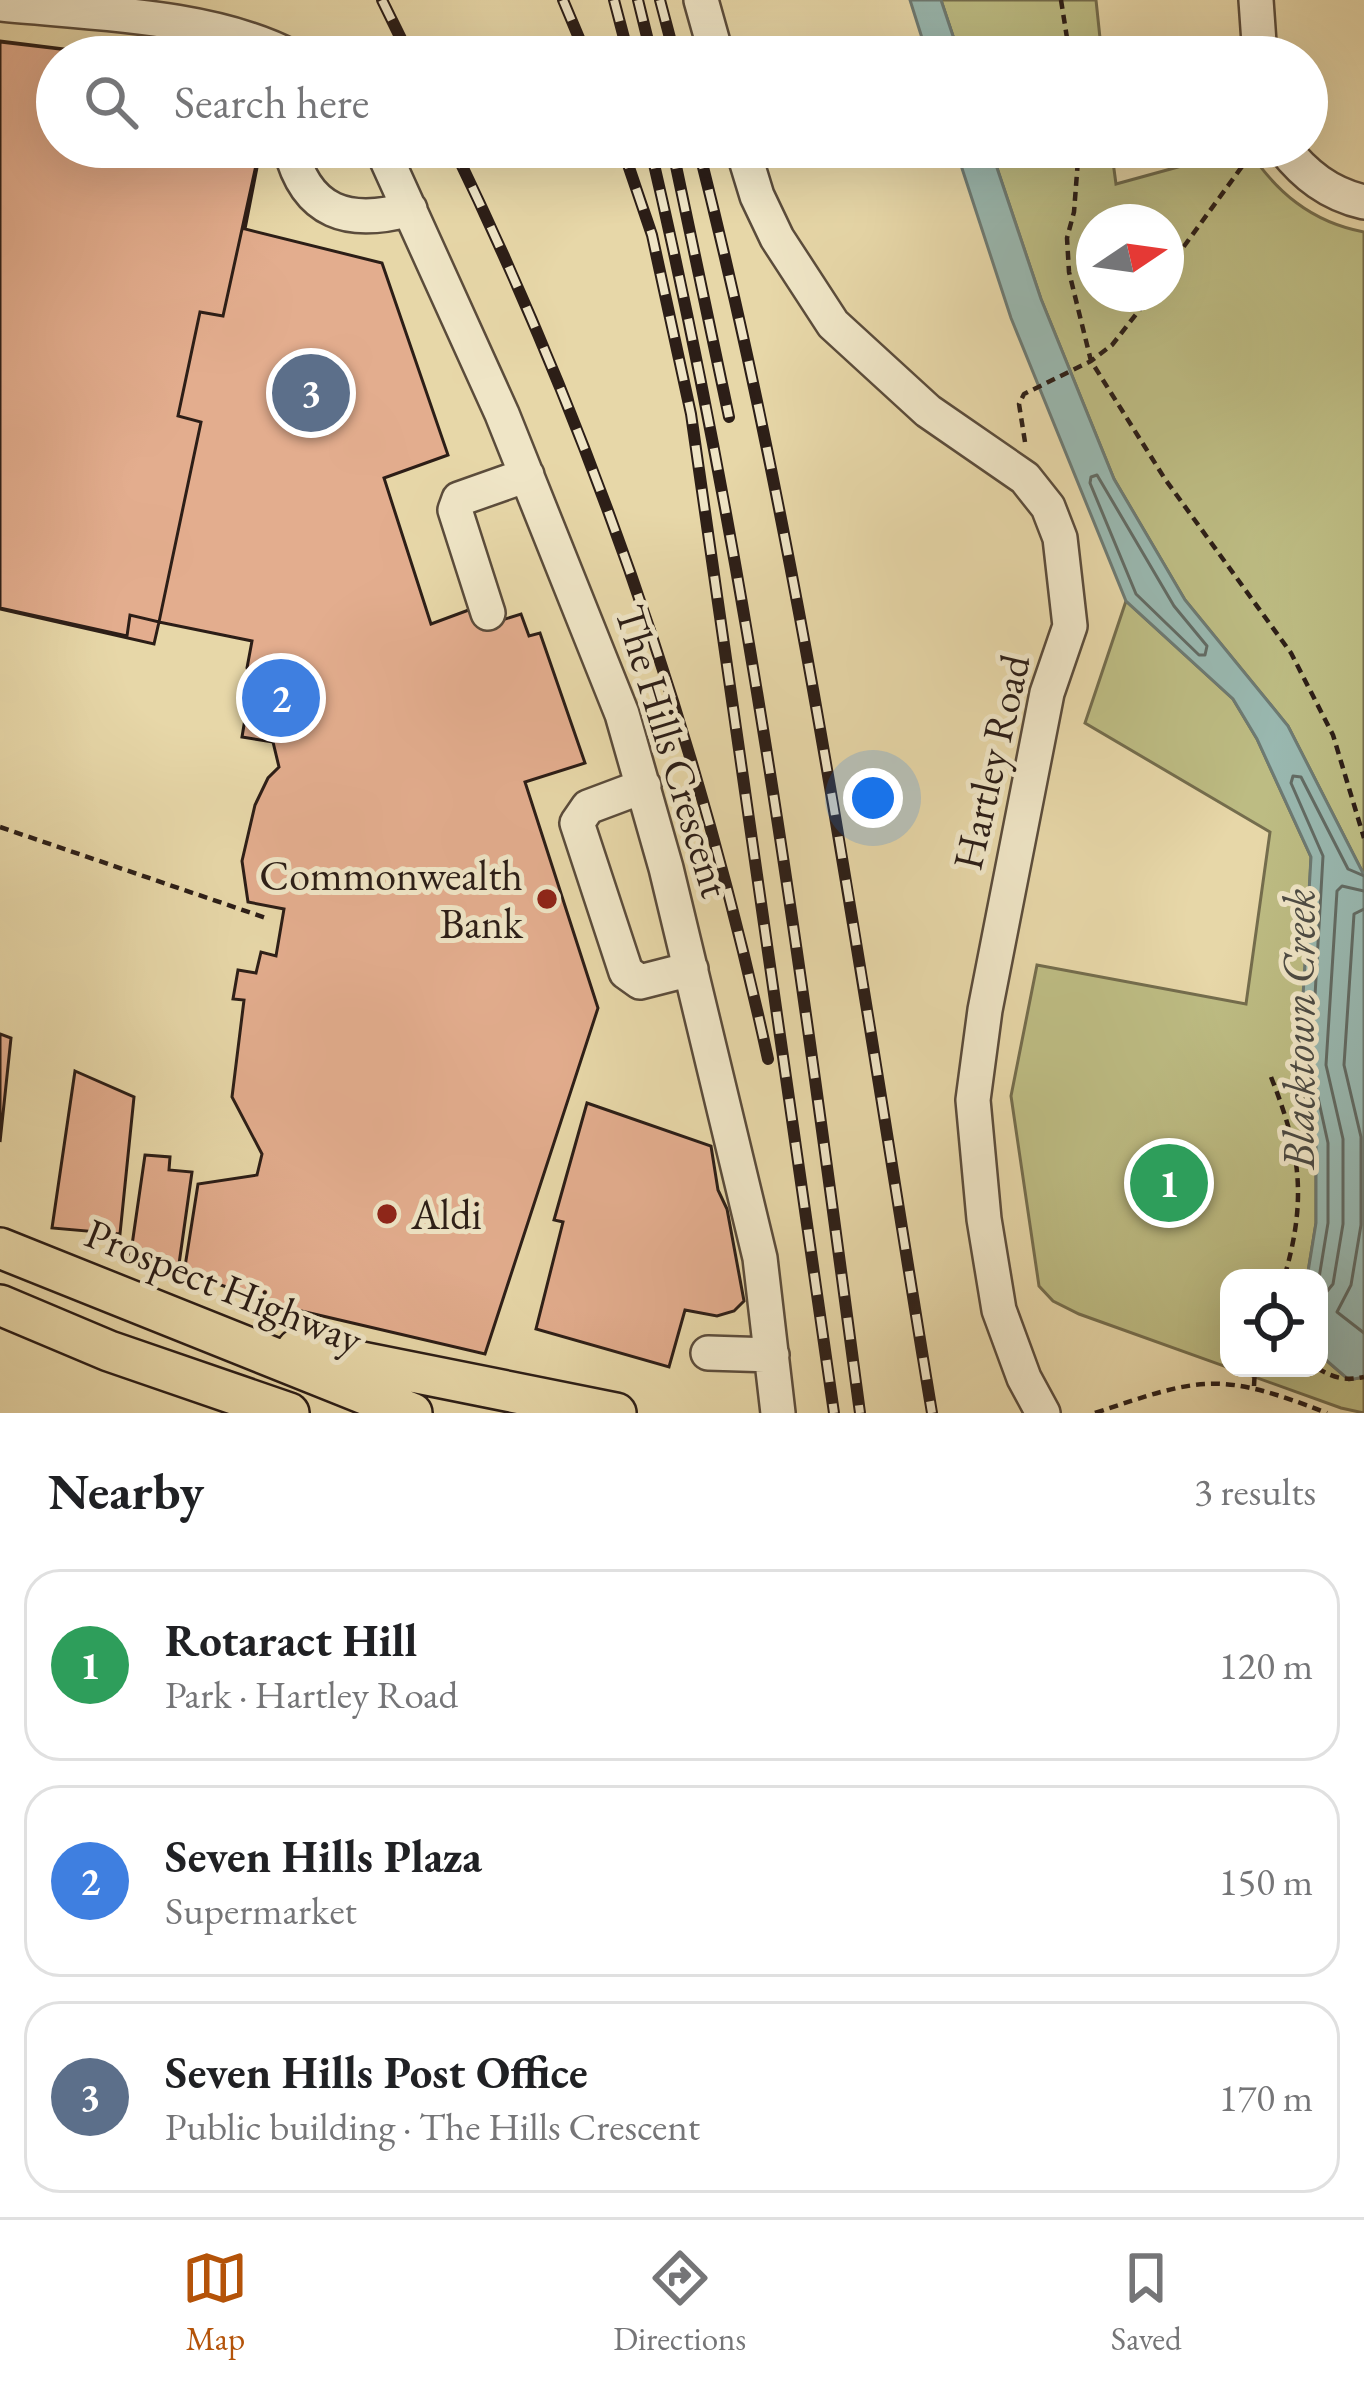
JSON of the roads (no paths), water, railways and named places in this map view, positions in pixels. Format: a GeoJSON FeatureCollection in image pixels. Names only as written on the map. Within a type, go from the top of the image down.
{"type":"FeatureCollection","features":[{"type":"Feature","properties":{"kind":"main road","name":"Prospect Highway"},"geometry":{"type":"LineString","coordinates":[[0,1248],[412,1413]]}},
{"type":"Feature","properties":{"kind":"main road"},"geometry":{"type":"LineString","coordinates":[[0,1306],[274,1411]]}},
{"type":"Feature","properties":{"kind":"main road"},"geometry":{"type":"LineString","coordinates":[[214,1334],[616,1413]]}},
{"type":"Feature","properties":{"kind":"street"},"geometry":{"type":"LineString","coordinates":[[701,0],[711,36]]}},
{"type":"Feature","properties":{"kind":"street"},"geometry":{"type":"LineString","coordinates":[[1256,0],[1259,36]]}},
{"type":"Feature","properties":{"kind":"street"},"geometry":{"type":"LineString","coordinates":[[0,4],[241,36]]}},
{"type":"Feature","properties":{"kind":"street"},"geometry":{"type":"LineString","coordinates":[[297,168],[317,199],[335,211],[356,218],[410,208]]}},
{"type":"Feature","properties":{"kind":"street","name":"The Hills Crescent"},"geometry":{"type":"LineString","coordinates":[[391,168],[527,475],[608,679],[644,786],[760,1258],[778,1413]]}},
{"type":"Feature","properties":{"kind":"street","name":"Hartley Road"},"geometry":{"type":"LineString","coordinates":[[748,168],[777,238],[833,324],[928,411],[1025,478],[1041,496],[1060,538],[1070,626],[1046,693],[985,1010],[973,1100],[984,1219],[999,1310],[1042,1413]]}},
{"type":"Feature","properties":{"kind":"street"},"geometry":{"type":"LineString","coordinates":[[1304,168],[1335,193],[1364,202]]}},
{"type":"Feature","properties":{"kind":"street"},"geometry":{"type":"LineString","coordinates":[[488,613],[455,510],[459,499],[471,492],[527,475]]}},
{"type":"Feature","properties":{"kind":"street"},"geometry":{"type":"LineString","coordinates":[[644,786],[588,807],[577,823],[626,972],[640,982],[692,969]]}},
{"type":"Feature","properties":{"kind":"street"},"geometry":{"type":"LineString","coordinates":[[708,1353],[772,1355]]}},
{"type":"Feature","properties":{"kind":"water"},"geometry":{"type":"Polygon","coordinates":[[[910,0],[941,0],[953,36],[921,36],[910,0]]]}},
{"type":"Feature","properties":{"kind":"water"},"geometry":{"type":"Polygon","coordinates":[[[962,168],[997,168],[1041,299],[1114,479],[1185,600],[1288,726],[1364,875],[1364,1377],[1349,1380],[1328,1362],[1328,1269],[1308,1269],[1316,1223],[1316,1143],[1299,1066],[1311,857],[1257,739],[1233,699],[1126,601],[1011,318],[962,168]]]}},
{"type":"Feature","properties":{"kind":"railway"},"geometry":{"type":"LineString","coordinates":[[382,0],[400,36]]}},
{"type":"Feature","properties":{"kind":"railway"},"geometry":{"type":"LineString","coordinates":[[563,0],[578,36]]}},
{"type":"Feature","properties":{"kind":"railway"},"geometry":{"type":"LineString","coordinates":[[614,0],[623,36]]}},
{"type":"Feature","properties":{"kind":"railway"},"geometry":{"type":"LineString","coordinates":[[638,0],[647,36]]}},
{"type":"Feature","properties":{"kind":"railway"},"geometry":{"type":"LineString","coordinates":[[660,0],[669,36]]}},
{"type":"Feature","properties":{"kind":"railway"},"geometry":{"type":"LineString","coordinates":[[463,168],[552,368],[638,594],[710,824],[768,1059]]}},
{"type":"Feature","properties":{"kind":"railway"},"geometry":{"type":"LineString","coordinates":[[629,168],[652,235],[691,414],[834,1413]]}},
{"type":"Feature","properties":{"kind":"railway"},"geometry":{"type":"LineString","coordinates":[[655,168],[745,620],[795,936],[860,1413]]}},
{"type":"Feature","properties":{"kind":"railway"},"geometry":{"type":"LineString","coordinates":[[676,168],[729,417]]}},
{"type":"Feature","properties":{"kind":"railway"},"geometry":{"type":"LineString","coordinates":[[703,168],[736,303],[800,619],[932,1413]]}},
{"type":"Feature","properties":{"kind":"place","name":"Seven Hills Post Office"},"geometry":{"type":"Point","coordinates":[311,393]}},
{"type":"Feature","properties":{"kind":"place","name":"Seven Hills Plaza"},"geometry":{"type":"Point","coordinates":[281,698]}},
{"type":"Feature","properties":{"kind":"place","name":"Commonwealth Bank"},"geometry":{"type":"Point","coordinates":[547,899]}},
{"type":"Feature","properties":{"kind":"place","name":"Rotaract Hill"},"geometry":{"type":"Point","coordinates":[1169,1183]}},
{"type":"Feature","properties":{"kind":"place","name":"Aldi"},"geometry":{"type":"Point","coordinates":[387,1214]}},
{"type":"Feature","properties":{"kind":"water label","name":"Blacktown Creek"},"geometry":{"type":"Point","coordinates":[1298,1029]}}]}
